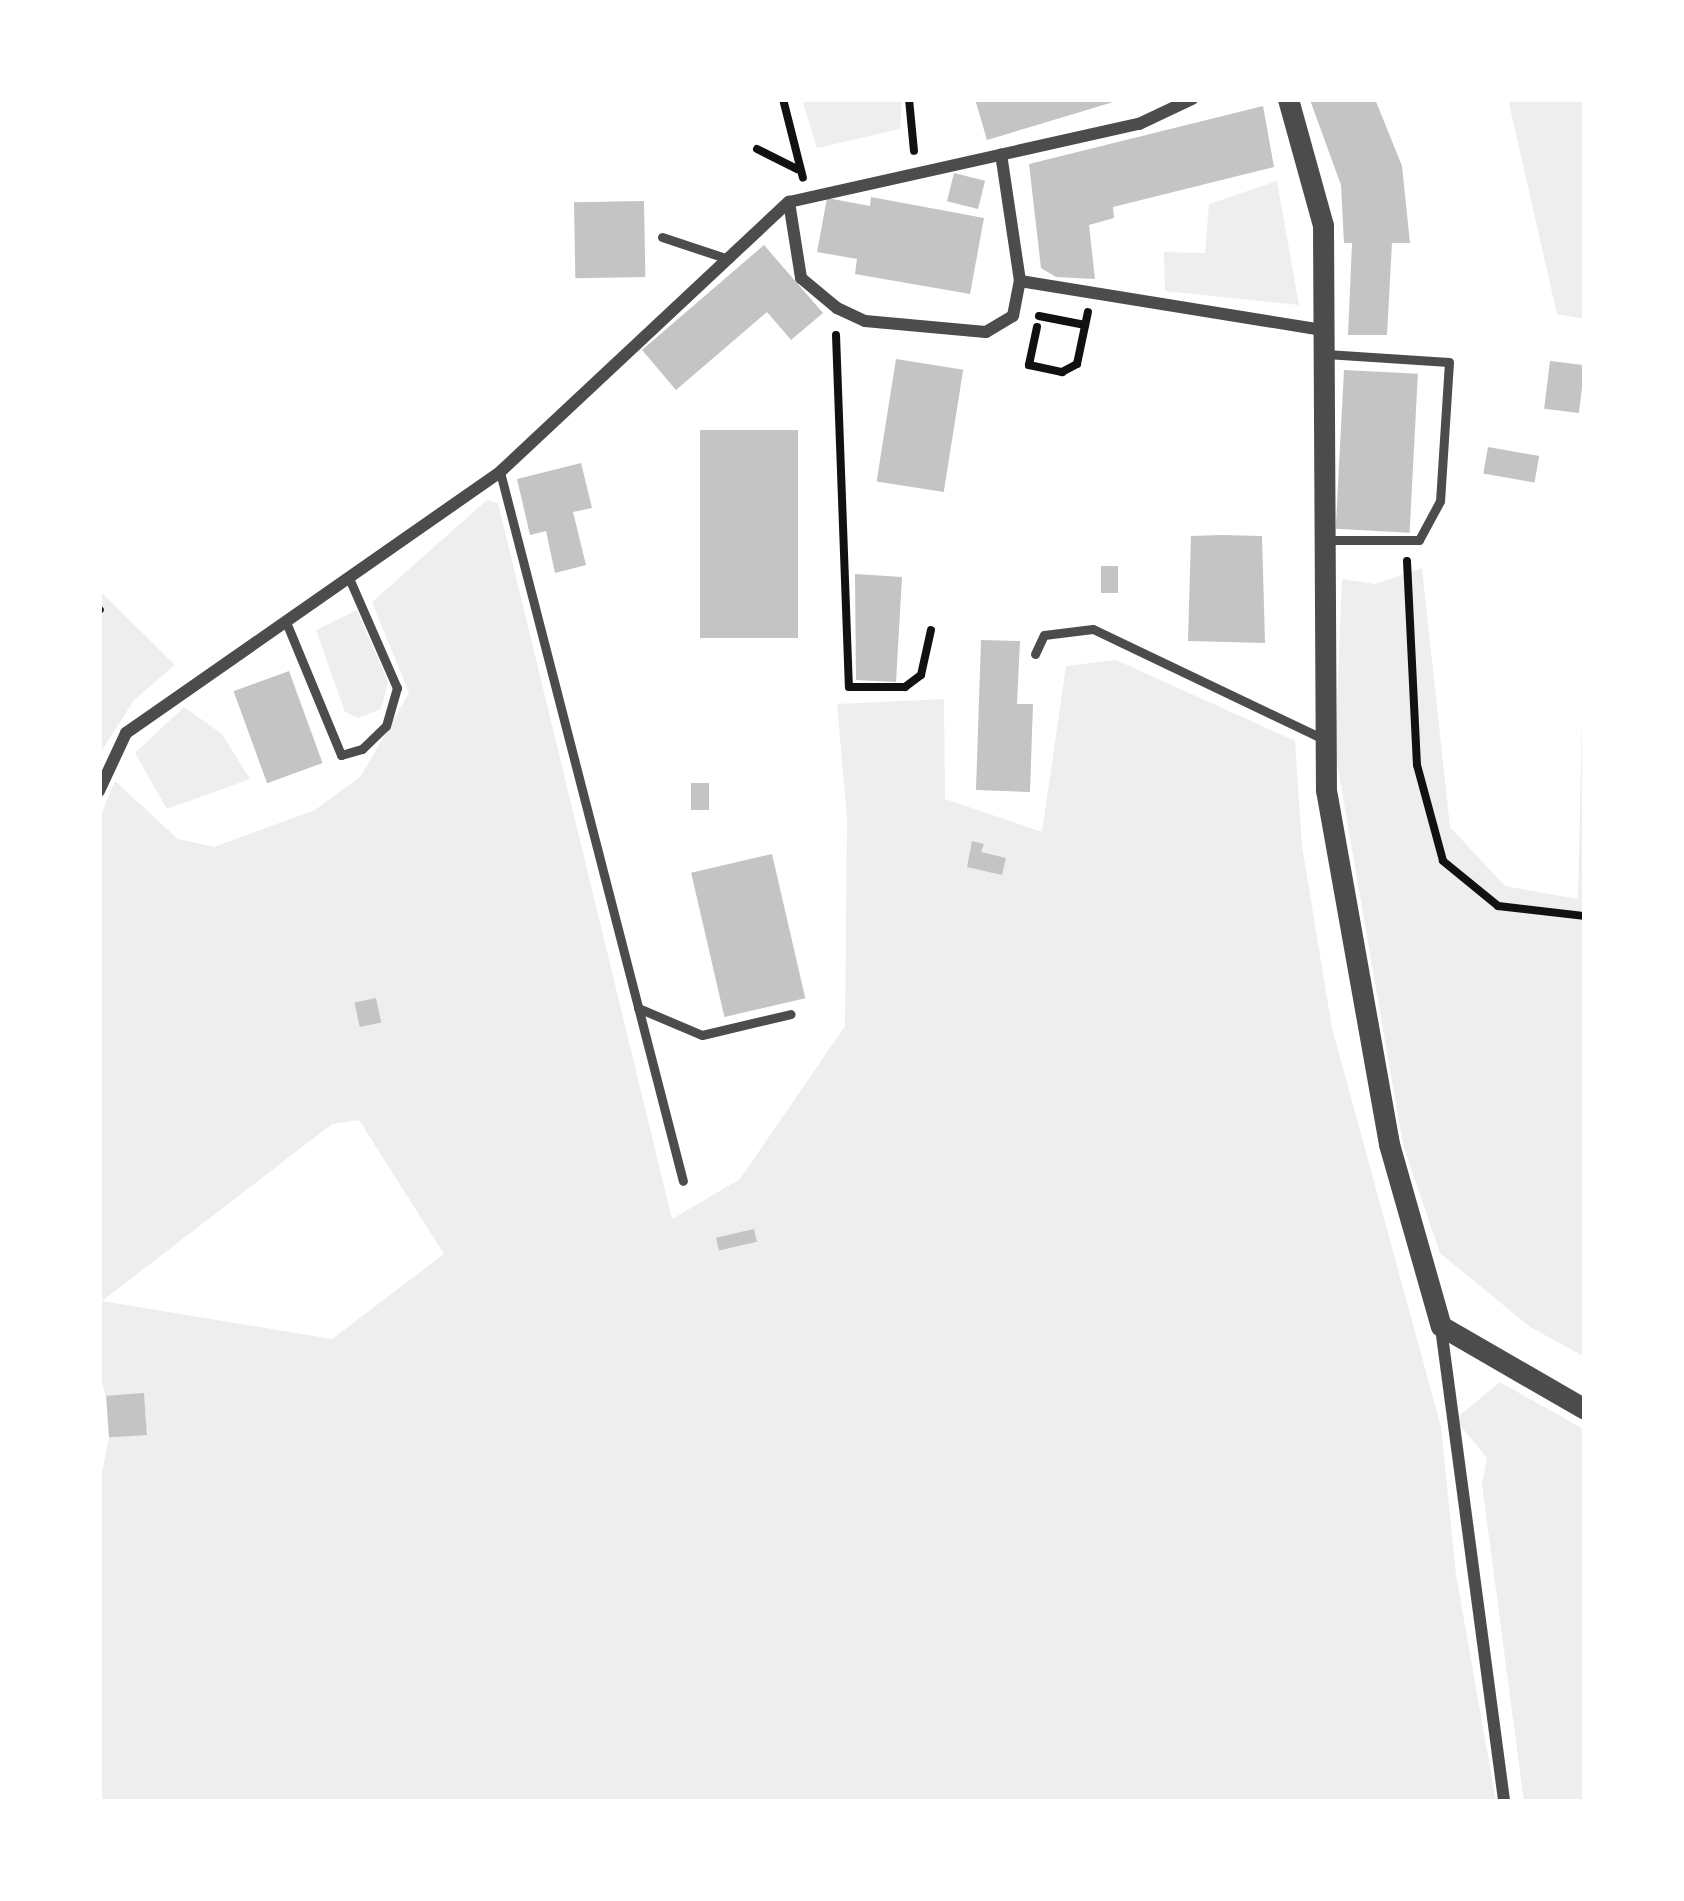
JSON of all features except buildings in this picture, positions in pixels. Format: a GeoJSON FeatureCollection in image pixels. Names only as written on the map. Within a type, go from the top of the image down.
{"type":"FeatureCollection","features":[{"type":"Feature","properties":{"kind":"street"},"geometry":{"type":"LineString","coordinates":[[99,791],[126,734],[500,472],[789,202],[1139,124],[1192,99]]}},
{"type":"Feature","properties":{"kind":"street"},"geometry":{"type":"LineString","coordinates":[[1288,99],[1323,225],[1326,540],[1322,738],[1389,1144],[1441,1325],[1504,1802]]}},
{"type":"Feature","properties":{"kind":"street"},"geometry":{"type":"LineString","coordinates":[[789,202],[802,278],[840,310],[865,321],[986,332],[1013,316],[1020,280],[1001,154]]}},
{"type":"Feature","properties":{"kind":"street"},"geometry":{"type":"LineString","coordinates":[[1020,280],[1324,330]]}},
{"type":"Feature","properties":{"kind":"street"},"geometry":{"type":"LineString","coordinates":[[1441,1325],[1585,1408]]}},
{"type":"Feature","properties":{"kind":"lane"},"geometry":{"type":"LineString","coordinates":[[662,237],[728,259]]}},
{"type":"Feature","properties":{"kind":"lane"},"geometry":{"type":"LineString","coordinates":[[1326,354],[1449,362],[1440,502],[1419,540],[1326,540]]}},
{"type":"Feature","properties":{"kind":"lane"},"geometry":{"type":"LineString","coordinates":[[500,472],[683,1181]]}},
{"type":"Feature","properties":{"kind":"lane"},"geometry":{"type":"LineString","coordinates":[[286,622],[341,755],[362,749],[386,725],[397,688],[349,578]]}},
{"type":"Feature","properties":{"kind":"lane"},"geometry":{"type":"LineString","coordinates":[[1035,654],[1044,634],[1093,629],[1322,738]]}},
{"type":"Feature","properties":{"kind":"lane"},"geometry":{"type":"LineString","coordinates":[[638,1008],[702,1035],[791,1014]]}},
{"type":"Feature","properties":{"kind":"path"},"geometry":{"type":"LineString","coordinates":[[783,99],[798,170]]}},
{"type":"Feature","properties":{"kind":"path"},"geometry":{"type":"LineString","coordinates":[[909,99],[920,172]]}},
{"type":"Feature","properties":{"kind":"path"},"geometry":{"type":"LineString","coordinates":[[757,149],[798,170],[822,194]]}},
{"type":"Feature","properties":{"kind":"path"},"geometry":{"type":"LineString","coordinates":[[1029,364],[1062,372],[1077,364],[1092,292]]}},
{"type":"Feature","properties":{"kind":"path"},"geometry":{"type":"LineString","coordinates":[[840,310],[835,341],[849,688],[905,687],[920,675],[932,630]]}},
{"type":"Feature","properties":{"kind":"path"},"geometry":{"type":"LineString","coordinates":[[1039,316],[1085,325]]}},
{"type":"Feature","properties":{"kind":"path"},"geometry":{"type":"LineString","coordinates":[[1405,542],[1418,766],[1443,861],[1498,906],[1585,916]]}},
{"type":"Feature","properties":{"kind":"shaded area"},"geometry":{"type":"Polygon","coordinates":[[[802,99],[902,99],[900,129],[817,148],[802,99]]]}},
{"type":"Feature","properties":{"kind":"shaded area"},"geometry":{"type":"Polygon","coordinates":[[[1508,99],[1585,99],[1585,319],[1557,314],[1508,99]]]}},
{"type":"Feature","properties":{"kind":"shaded area"},"geometry":{"type":"Polygon","coordinates":[[[1277,181],[1299,305],[1165,291],[1164,252],[1205,253],[1209,204],[1277,181]]]}},
{"type":"Feature","properties":{"kind":"shaded area"},"geometry":{"type":"Polygon","coordinates":[[[487,500],[498,503],[672,1219],[740,1179],[845,1026],[847,818],[837,704],[944,699],[945,799],[1042,832],[1066,666],[1116,660],[1295,741],[1302,846],[1332,1028],[1441,1427],[1456,1574],[1496,1802],[99,1802],[99,1487],[109,1438],[147,1434],[144,1394],[106,1397],[99,1373],[99,820],[115,781],[178,839],[214,847],[315,810],[361,776],[409,693],[372,602],[487,500]],[[359,1120],[332,1124],[102,1301],[332,1339],[444,1254],[359,1120]]]}},
{"type":"Feature","properties":{"kind":"shaded area"},"geometry":{"type":"Polygon","coordinates":[[[1422,568],[1450,827],[1505,886],[1578,899],[1585,577],[1585,1357],[1530,1327],[1440,1253],[1403,1145],[1335,751],[1342,579],[1375,584],[1422,568]]]}},
{"type":"Feature","properties":{"kind":"shaded area"},"geometry":{"type":"Polygon","coordinates":[[[99,590],[175,665],[134,700],[99,755],[99,590]]]}},
{"type":"Feature","properties":{"kind":"shaded area"},"geometry":{"type":"Polygon","coordinates":[[[357,610],[388,682],[381,709],[358,718],[345,712],[316,630],[357,610]]]}},
{"type":"Feature","properties":{"kind":"shaded area"},"geometry":{"type":"Polygon","coordinates":[[[184,707],[222,734],[250,779],[167,809],[135,753],[184,707]]]}},
{"type":"Feature","properties":{"kind":"shaded area"},"geometry":{"type":"Polygon","coordinates":[[[1500,1382],[1585,1430],[1585,1802],[1524,1802],[1482,1484],[1487,1458],[1455,1419],[1500,1382]]]}}]}
